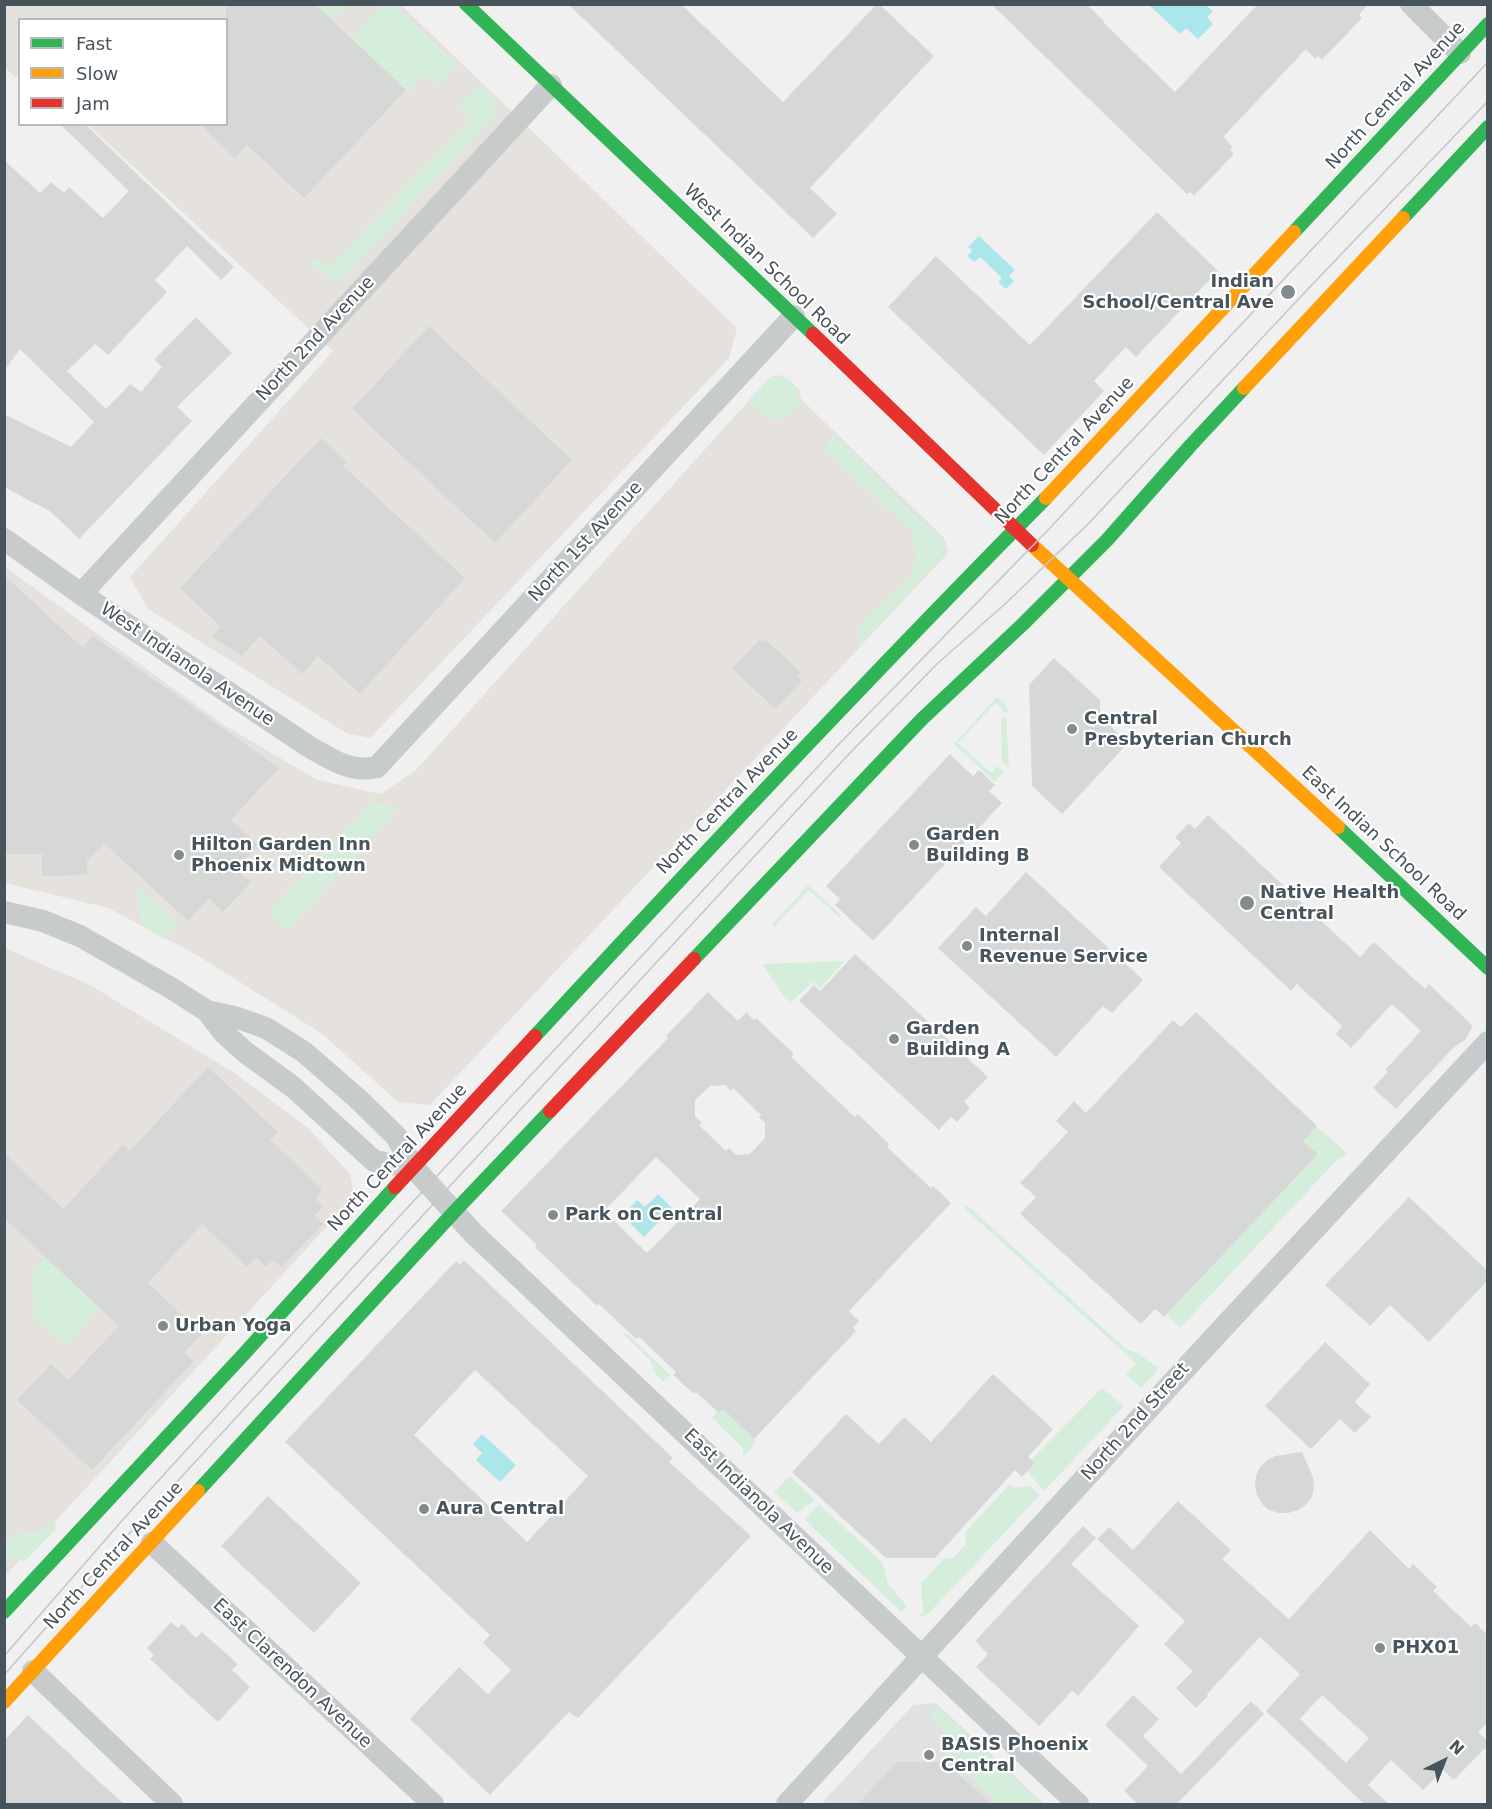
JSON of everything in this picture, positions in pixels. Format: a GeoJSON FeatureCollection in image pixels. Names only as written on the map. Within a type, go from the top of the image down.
{"type":"FeatureCollection","features":[{"type":"Feature","properties":{"kind":"main road","name":"West Indian School Road"},"geometry":{"type":"LineString","coordinates":[[466,4],[1040,554]]}},
{"type":"Feature","properties":{"kind":"main road","name":"North Central Avenue"},"geometry":{"type":"LineString","coordinates":[[7,1605],[235,1364],[703,854],[1056,488],[1488,24]]}},
{"type":"Feature","properties":{"kind":"main road","name":"North Central Avenue"},"geometry":{"type":"LineString","coordinates":[[4,1702],[152,1543],[447,1205],[922,719],[1023,624],[1107,540],[1191,445],[1488,127]]}},
{"type":"Feature","properties":{"kind":"main road","name":"East Indian School Road"},"geometry":{"type":"LineString","coordinates":[[1040,554],[1236,731],[1488,968]]}},
{"type":"Feature","properties":{"kind":"street"},"geometry":{"type":"LineString","coordinates":[[1411,4],[1460,53]]}},
{"type":"Feature","properties":{"kind":"street","name":"North 2nd Avenue"},"geometry":{"type":"LineString","coordinates":[[81,594],[551,85]]}},
{"type":"Feature","properties":{"kind":"street","name":"North 1st Avenue"},"geometry":{"type":"LineString","coordinates":[[377,767],[794,316]]}},
{"type":"Feature","properties":{"kind":"street","name":"West Indianola Avenue"},"geometry":{"type":"LineString","coordinates":[[4,539],[81,594],[308,746],[337,763],[356,769],[367,770],[377,767]]}},
{"type":"Feature","properties":{"kind":"street"},"geometry":{"type":"LineString","coordinates":[[4,912],[43,921],[80,936],[207,1011],[224,1034],[244,1052],[293,1088],[374,1161],[414,1167]]}},
{"type":"Feature","properties":{"kind":"street","name":"East Indianola Avenue"},"geometry":{"type":"LineString","coordinates":[[207,1011],[238,1018],[266,1028],[304,1052],[357,1099],[396,1136],[414,1167],[474,1234],[1078,1804]]}},
{"type":"Feature","properties":{"kind":"street","name":"North 2nd Street"},"geometry":{"type":"LineString","coordinates":[[787,1804],[1488,1042]]}},
{"type":"Feature","properties":{"kind":"street","name":"East Clarendon Avenue"},"geometry":{"type":"LineString","coordinates":[[152,1543],[433,1804]]}},
{"type":"Feature","properties":{"kind":"street"},"geometry":{"type":"LineString","coordinates":[[33,1671],[172,1804]]}},
{"type":"Feature","properties":{"kind":"shaded area"},"geometry":{"type":"Polygon","coordinates":[[[4,5],[401,5],[737,328],[729,358],[370,738],[348,734],[148,609],[130,577],[333,351],[89,126],[228,126],[228,18],[18,18],[18,75],[16,78],[5,68],[4,5]]]}},
{"type":"Feature","properties":{"kind":"shaded area"},"geometry":{"type":"Polygon","coordinates":[[[779,375],[788,379],[799,389],[801,399],[944,538],[948,553],[430,1105],[398,1102],[321,1033],[195,954],[108,908],[5,883],[5,567],[224,725],[317,780],[381,794],[416,770],[770,377],[779,375]]]}},
{"type":"Feature","properties":{"kind":"shaded area"},"geometry":{"type":"Polygon","coordinates":[[[5,948],[90,985],[233,1072],[307,1127],[350,1174],[354,1197],[5,1576],[5,948]]]}},
{"type":"Feature","properties":{"kind":"shaded area","name":"BASIS Phoenix Central"},"geometry":{"type":"Polygon","coordinates":[[[936,1703],[1044,1804],[821,1804],[913,1705],[936,1703]]]}},
{"type":"Feature","properties":{"kind":"green space"},"geometry":{"type":"Polygon","coordinates":[[[315,5],[347,5],[332,21],[315,5]]]}},
{"type":"Feature","properties":{"kind":"green space"},"geometry":{"type":"Polygon","coordinates":[[[383,5],[395,5],[458,65],[438,86],[425,75],[409,93],[351,38],[383,5]]]}},
{"type":"Feature","properties":{"kind":"green space"},"geometry":{"type":"Polygon","coordinates":[[[478,85],[491,96],[496,104],[492,119],[345,277],[337,282],[311,265],[311,261],[316,259],[329,268],[471,118],[459,106],[478,85]]]}},
{"type":"Feature","properties":{"kind":"green space"},"geometry":{"type":"Polygon","coordinates":[[[770,378],[787,379],[798,390],[798,400],[801,402],[789,415],[770,422],[749,401],[770,378]]]}},
{"type":"Feature","properties":{"kind":"green space"},"geometry":{"type":"Polygon","coordinates":[[[833,434],[943,540],[945,554],[860,645],[858,626],[910,577],[916,557],[909,528],[827,450],[833,434]]]}},
{"type":"Feature","properties":{"kind":"green space"},"geometry":{"type":"Polygon","coordinates":[[[997,697],[1007,706],[1008,712],[1002,712],[1002,708],[995,703],[958,743],[991,773],[997,766],[1004,772],[995,782],[954,744],[997,697]]]}},
{"type":"Feature","properties":{"kind":"green space"},"geometry":{"type":"Polygon","coordinates":[[[1001,718],[1006,718],[1009,766],[1002,762],[1001,718]]]}},
{"type":"Feature","properties":{"kind":"green space"},"geometry":{"type":"Polygon","coordinates":[[[373,802],[399,809],[287,930],[268,912],[373,802]]]}},
{"type":"Feature","properties":{"kind":"green space"},"geometry":{"type":"Polygon","coordinates":[[[808,885],[841,915],[839,917],[809,890],[774,927],[772,925],[808,885]]]}},
{"type":"Feature","properties":{"kind":"green space"},"geometry":{"type":"Polygon","coordinates":[[[138,886],[179,924],[164,939],[148,929],[140,918],[138,886]]]}},
{"type":"Feature","properties":{"kind":"green space"},"geometry":{"type":"Polygon","coordinates":[[[845,961],[820,988],[813,982],[791,1002],[784,996],[762,964],[845,961]]]}},
{"type":"Feature","properties":{"kind":"green space"},"geometry":{"type":"Polygon","coordinates":[[[1316,1127],[1347,1153],[1335,1162],[1180,1328],[1167,1314],[1317,1154],[1303,1141],[1316,1127]]]}},
{"type":"Feature","properties":{"kind":"green space"},"geometry":{"type":"Polygon","coordinates":[[[967,1205],[1126,1349],[1138,1353],[1158,1368],[1141,1388],[1126,1375],[1136,1363],[964,1208],[967,1205]]]}},
{"type":"Feature","properties":{"kind":"green space"},"geometry":{"type":"Polygon","coordinates":[[[45,1257],[100,1308],[66,1346],[34,1318],[32,1271],[45,1257]]]}},
{"type":"Feature","properties":{"kind":"green space"},"geometry":{"type":"Polygon","coordinates":[[[625,1333],[670,1375],[663,1382],[655,1373],[650,1360],[624,1335],[625,1333]]]}},
{"type":"Feature","properties":{"kind":"green space"},"geometry":{"type":"Polygon","coordinates":[[[1102,1388],[1124,1406],[1044,1491],[1027,1471],[1034,1463],[1031,1460],[1102,1388]]]}},
{"type":"Feature","properties":{"kind":"green space"},"geometry":{"type":"Polygon","coordinates":[[[723,1409],[757,1442],[744,1457],[742,1447],[712,1418],[717,1411],[719,1413],[723,1409]]]}},
{"type":"Feature","properties":{"kind":"green space"},"geometry":{"type":"Polygon","coordinates":[[[790,1476],[815,1500],[797,1513],[774,1492],[790,1476]]]}},
{"type":"Feature","properties":{"kind":"green space"},"geometry":{"type":"Polygon","coordinates":[[[1010,1484],[1015,1488],[1030,1486],[1040,1495],[929,1613],[918,1618],[923,1612],[921,1583],[945,1558],[953,1558],[966,1544],[965,1532],[1010,1484]]]}},
{"type":"Feature","properties":{"kind":"green space"},"geometry":{"type":"Polygon","coordinates":[[[819,1504],[883,1563],[888,1584],[907,1606],[901,1612],[805,1520],[819,1504]]]}},
{"type":"Feature","properties":{"kind":"green space"},"geometry":{"type":"Polygon","coordinates":[[[52,1520],[56,1524],[55,1530],[25,1561],[5,1557],[5,1544],[12,1537],[22,1532],[40,1531],[52,1520]]]}},
{"type":"Feature","properties":{"kind":"green space"},"geometry":{"type":"Polygon","coordinates":[[[937,1706],[1042,1804],[998,1804],[945,1753],[947,1735],[929,1716],[937,1706]]]}},
{"type":"Feature","properties":{"kind":"water"},"geometry":{"type":"Polygon","coordinates":[[[1149,5],[1205,5],[1213,11],[1207,17],[1213,24],[1198,39],[1186,28],[1180,34],[1149,5]]]}},
{"type":"Feature","properties":{"kind":"water"},"geometry":{"type":"Polygon","coordinates":[[[979,236],[1015,270],[1009,276],[1014,281],[1006,289],[998,282],[1002,278],[980,257],[974,262],[967,256],[972,251],[968,247],[979,236]]]}},
{"type":"Feature","properties":{"kind":"water"},"geometry":{"type":"Polygon","coordinates":[[[658,1194],[672,1208],[644,1237],[630,1223],[636,1217],[628,1210],[637,1200],[645,1207],[658,1194]]]}},
{"type":"Feature","properties":{"kind":"water"},"geometry":{"type":"Polygon","coordinates":[[[482,1434],[516,1465],[500,1482],[476,1460],[482,1453],[473,1444],[482,1434]]]}},
{"type":"Feature","properties":{"kind":"building"},"geometry":{"type":"Polygon","coordinates":[[[226,4],[315,4],[406,90],[304,198],[247,145],[235,158],[202,126],[228,126],[228,18],[226,18],[226,4]]]}},
{"type":"Feature","properties":{"kind":"building"},"geometry":{"type":"Polygon","coordinates":[[[568,4],[681,4],[783,102],[877,4],[934,56],[810,188],[837,214],[813,238],[568,4]]]}},
{"type":"Feature","properties":{"kind":"building"},"geometry":{"type":"Polygon","coordinates":[[[991,4],[1086,4],[1175,92],[1258,4],[1368,4],[1359,15],[1362,18],[1322,60],[1318,56],[1315,59],[1306,49],[1223,137],[1233,147],[1230,150],[1234,154],[1194,196],[1190,192],[1187,194],[991,4]]]}},
{"type":"Feature","properties":{"kind":"building"},"geometry":{"type":"Polygon","coordinates":[[[62,126],[87,126],[234,267],[221,280],[187,246],[155,280],[167,292],[108,355],[95,344],[67,371],[106,409],[130,384],[141,392],[162,367],[154,360],[196,317],[232,353],[177,407],[192,421],[79,539],[51,512],[4,487],[4,414],[71,447],[94,422],[20,349],[4,371],[4,160],[40,193],[51,182],[64,193],[69,187],[103,218],[129,191],[62,126]]]}},
{"type":"Feature","properties":{"kind":"building"},"geometry":{"type":"Polygon","coordinates":[[[1157,212],[1218,271],[1136,357],[1126,347],[1094,381],[1104,391],[1044,455],[888,307],[936,256],[1030,345],[1157,212]]]}},
{"type":"Feature","properties":{"kind":"building"},"geometry":{"type":"Polygon","coordinates":[[[429,326],[572,460],[495,543],[352,409],[429,326]]]}},
{"type":"Feature","properties":{"kind":"building"},"geometry":{"type":"Polygon","coordinates":[[[321,438],[347,462],[343,466],[465,578],[360,694],[318,656],[302,674],[260,636],[242,656],[212,637],[221,627],[180,588],[321,438]]]}},
{"type":"Feature","properties":{"kind":"building"},"geometry":{"type":"Polygon","coordinates":[[[4,575],[83,648],[93,636],[279,768],[231,820],[258,845],[236,869],[251,882],[223,912],[209,898],[188,921],[104,843],[87,861],[87,875],[42,876],[42,854],[4,854],[4,575]]]}},
{"type":"Feature","properties":{"kind":"building"},"geometry":{"type":"Polygon","coordinates":[[[765,639],[801,672],[797,676],[802,681],[775,709],[732,668],[759,640],[762,642],[765,639]]]}},
{"type":"Feature","properties":{"kind":"building","name":"Central Presbyterian Church"},"geometry":{"type":"Polygon","coordinates":[[[1054,658],[1100,700],[1100,716],[1128,743],[1062,814],[1032,786],[1029,685],[1054,658]]]}},
{"type":"Feature","properties":{"kind":"building","name":"Garden Building B"},"geometry":{"type":"Polygon","coordinates":[[[950,754],[973,776],[979,770],[995,785],[989,791],[1002,803],[873,941],[835,905],[840,899],[826,886],[950,754]]]}},
{"type":"Feature","properties":{"kind":"building"},"geometry":{"type":"Polygon","coordinates":[[[1208,815],[1360,957],[1374,942],[1425,989],[1429,984],[1473,1026],[1465,1040],[1455,1046],[1396,1109],[1373,1088],[1388,1072],[1385,1070],[1421,1031],[1392,1004],[1351,1048],[1336,1034],[1342,1026],[1297,984],[1291,991],[1159,867],[1181,843],[1175,837],[1189,823],[1195,829],[1208,815]]]}},
{"type":"Feature","properties":{"kind":"building"},"geometry":{"type":"Polygon","coordinates":[[[1026,872],[1143,980],[1112,1013],[1103,1006],[1056,1057],[938,948],[976,907],[986,916],[1026,872]]]}},
{"type":"Feature","properties":{"kind":"building","name":"Garden Building A"},"geometry":{"type":"Polygon","coordinates":[[[855,954],[988,1077],[964,1102],[970,1108],[957,1122],[951,1117],[939,1130],[799,1001],[814,985],[820,991],[855,954]]]}},
{"type":"Feature","properties":{"kind":"building","name":"Park on Central"},"geometry":{"type":"Polygon","coordinates":[[[708,992],[738,1021],[746,1012],[754,1020],[756,1018],[794,1054],[791,1057],[855,1117],[858,1114],[889,1144],[887,1147],[931,1188],[933,1186],[951,1203],[849,1311],[859,1321],[853,1328],[856,1331],[754,1439],[723,1409],[719,1413],[696,1392],[694,1394],[673,1375],[676,1372],[639,1337],[636,1339],[599,1304],[597,1306],[501,1211],[668,1038],[666,1036],[708,992]],[[725,1085],[710,1086],[695,1100],[695,1116],[702,1123],[699,1125],[726,1151],[729,1148],[736,1155],[750,1154],[765,1138],[765,1123],[759,1117],[761,1115],[733,1088],[731,1091],[725,1085]],[[656,1157],[604,1211],[647,1253],[700,1199],[656,1157]]]}},
{"type":"Feature","properties":{"kind":"building"},"geometry":{"type":"Polygon","coordinates":[[[1196,1012],[1317,1126],[1303,1141],[1318,1154],[1164,1317],[1155,1309],[1141,1324],[1020,1214],[1036,1197],[1020,1183],[1068,1132],[1056,1121],[1074,1101],[1086,1113],[1173,1020],[1181,1027],[1196,1012]]]}},
{"type":"Feature","properties":{"kind":"building"},"geometry":{"type":"Polygon","coordinates":[[[208,1067],[278,1132],[270,1140],[322,1189],[315,1198],[323,1206],[314,1216],[323,1224],[282,1267],[273,1260],[266,1267],[256,1257],[247,1267],[202,1224],[148,1283],[202,1334],[184,1353],[194,1361],[92,1470],[17,1400],[51,1364],[68,1380],[119,1326],[4,1218],[4,1152],[63,1209],[123,1145],[130,1151],[208,1067]]]}},
{"type":"Feature","properties":{"kind":"building"},"geometry":{"type":"Polygon","coordinates":[[[1409,1197],[1488,1271],[1488,1280],[1429,1342],[1390,1305],[1370,1326],[1325,1285],[1409,1197]]]}},
{"type":"Feature","properties":{"kind":"building","name":"Aura Central"},"geometry":{"type":"Polygon","coordinates":[[[464,1260],[673,1458],[669,1462],[751,1536],[578,1718],[569,1712],[490,1795],[410,1719],[459,1667],[488,1694],[511,1670],[483,1643],[490,1635],[285,1442],[456,1261],[460,1265],[464,1260]],[[475,1370],[414,1435],[527,1542],[588,1476],[475,1370]]]}},
{"type":"Feature","properties":{"kind":"building"},"geometry":{"type":"Polygon","coordinates":[[[1325,1342],[1370,1384],[1355,1402],[1371,1417],[1355,1433],[1340,1419],[1311,1449],[1265,1406],[1325,1342]]]}},
{"type":"Feature","properties":{"kind":"building"},"geometry":{"type":"Polygon","coordinates":[[[993,1374],[1053,1429],[1028,1457],[1035,1463],[1022,1477],[1015,1470],[935,1558],[886,1558],[792,1472],[846,1414],[879,1444],[904,1417],[931,1442],[993,1374]]]}},
{"type":"Feature","properties":{"kind":"building"},"geometry":{"type":"Polygon","coordinates":[[[1302,1452],[1313,1477],[1312,1497],[1298,1510],[1279,1513],[1269,1510],[1262,1504],[1255,1486],[1260,1467],[1275,1456],[1302,1452]]]}},
{"type":"Feature","properties":{"kind":"building"},"geometry":{"type":"Polygon","coordinates":[[[268,1496],[361,1583],[314,1633],[221,1546],[268,1496]]]}},
{"type":"Feature","properties":{"kind":"building","name":"PHX01"},"geometry":{"type":"Polygon","coordinates":[[[1178,1501],[1231,1550],[1222,1559],[1289,1619],[1370,1530],[1409,1569],[1413,1564],[1437,1587],[1433,1591],[1471,1627],[1475,1623],[1488,1635],[1488,1722],[1478,1732],[1488,1741],[1488,1745],[1454,1780],[1443,1770],[1423,1790],[1391,1760],[1368,1785],[1389,1804],[1364,1804],[1266,1711],[1300,1674],[1260,1637],[1196,1708],[1176,1688],[1193,1671],[1164,1644],[1185,1621],[1097,1539],[1109,1527],[1133,1550],[1178,1501]],[[1322,1695],[1300,1719],[1346,1763],[1369,1738],[1322,1695]]]}},
{"type":"Feature","properties":{"kind":"building"},"geometry":{"type":"Polygon","coordinates":[[[1083,1526],[1096,1538],[1071,1564],[1139,1626],[1078,1696],[1072,1691],[1039,1726],[976,1667],[988,1654],[975,1641],[1083,1526]]]}},
{"type":"Feature","properties":{"kind":"building"},"geometry":{"type":"Polygon","coordinates":[[[171,1622],[178,1628],[182,1624],[196,1638],[202,1632],[238,1664],[232,1670],[250,1687],[218,1722],[150,1659],[154,1655],[147,1648],[171,1622]]]}},
{"type":"Feature","properties":{"kind":"building"},"geometry":{"type":"Polygon","coordinates":[[[1133,1695],[1159,1719],[1143,1736],[1181,1774],[1251,1701],[1264,1714],[1177,1804],[1138,1804],[1124,1791],[1148,1766],[1105,1725],[1133,1695]]]}},
{"type":"Feature","properties":{"kind":"building"},"geometry":{"type":"Polygon","coordinates":[[[28,1715],[124,1804],[4,1804],[4,1741],[28,1715]]]}},
{"type":"Feature","properties":{"kind":"building"},"geometry":{"type":"Polygon","coordinates":[[[897,1762],[945,1762],[991,1804],[858,1804],[897,1762]]]}},
{"type":"Feature","properties":{"kind":"tram line"},"geometry":{"type":"LineString","coordinates":[[4,1656],[127,1515],[396,1220],[838,745],[1047,531],[1488,62]]}},
{"type":"Feature","properties":{"kind":"tram line"},"geometry":{"type":"LineString","coordinates":[[4,1675],[136,1526],[848,755],[938,663],[1004,605],[1090,522],[1488,101]]}},
{"type":"Feature","properties":{"kind":"traffic: fast"},"geometry":{"type":"LineString","coordinates":[[466,4],[813,334]]}},
{"type":"Feature","properties":{"kind":"traffic: fast"},"geometry":{"type":"LineString","coordinates":[[1294,232],[1488,24]]}},
{"type":"Feature","properties":{"kind":"traffic: fast"},"geometry":{"type":"LineString","coordinates":[[1403,218],[1488,127]]}},
{"type":"Feature","properties":{"kind":"traffic: fast"},"geometry":{"type":"LineString","coordinates":[[694,959],[922,719],[1023,624],[1107,540],[1244,388]]}},
{"type":"Feature","properties":{"kind":"traffic: fast"},"geometry":{"type":"LineString","coordinates":[[535,1036],[788,765],[1046,498]]}},
{"type":"Feature","properties":{"kind":"traffic: fast"},"geometry":{"type":"LineString","coordinates":[[1338,827],[1488,968]]}},
{"type":"Feature","properties":{"kind":"traffic: fast"},"geometry":{"type":"LineString","coordinates":[[198,1491],[550,1111]]}},
{"type":"Feature","properties":{"kind":"traffic: fast"},"geometry":{"type":"LineString","coordinates":[[4,1612],[243,1355],[395,1187]]}},
{"type":"Feature","properties":{"kind":"traffic: slow"},"geometry":{"type":"LineString","coordinates":[[1244,388],[1403,218]]}},
{"type":"Feature","properties":{"kind":"traffic: slow"},"geometry":{"type":"LineString","coordinates":[[1046,498],[1294,232]]}},
{"type":"Feature","properties":{"kind":"traffic: slow"},"geometry":{"type":"LineString","coordinates":[[1032,545],[1338,827]]}},
{"type":"Feature","properties":{"kind":"traffic: slow"},"geometry":{"type":"LineString","coordinates":[[4,1702],[198,1491]]}},
{"type":"Feature","properties":{"kind":"traffic: jam"},"geometry":{"type":"LineString","coordinates":[[813,334],[1032,545]]}},
{"type":"Feature","properties":{"kind":"traffic: jam"},"geometry":{"type":"LineString","coordinates":[[550,1111],[694,959]]}},
{"type":"Feature","properties":{"kind":"traffic: jam"},"geometry":{"type":"LineString","coordinates":[[395,1187],[535,1036]]}},
{"type":"Feature","properties":{"kind":"place","name":"Indian School/Central Ave"},"geometry":{"type":"Point","coordinates":[1288,292]}},
{"type":"Feature","properties":{"kind":"place","name":"Central Presbyterian Church"},"geometry":{"type":"Point","coordinates":[1072,729]}},
{"type":"Feature","properties":{"kind":"place","name":"Garden Building B"},"geometry":{"type":"Point","coordinates":[914,845]}},
{"type":"Feature","properties":{"kind":"place","name":"Hilton Garden Inn Phoenix Midtown"},"geometry":{"type":"Point","coordinates":[179,855]}},
{"type":"Feature","properties":{"kind":"place","name":"Native Health Central"},"geometry":{"type":"Point","coordinates":[1247,903]}},
{"type":"Feature","properties":{"kind":"place","name":"Internal Revenue Service"},"geometry":{"type":"Point","coordinates":[967,946]}},
{"type":"Feature","properties":{"kind":"place","name":"Garden Building A"},"geometry":{"type":"Point","coordinates":[894,1039]}},
{"type":"Feature","properties":{"kind":"place","name":"Park on Central"},"geometry":{"type":"Point","coordinates":[553,1215]}},
{"type":"Feature","properties":{"kind":"place","name":"Urban Yoga"},"geometry":{"type":"Point","coordinates":[163,1326]}},
{"type":"Feature","properties":{"kind":"place","name":"Aura Central"},"geometry":{"type":"Point","coordinates":[424,1509]}},
{"type":"Feature","properties":{"kind":"place","name":"PHX01"},"geometry":{"type":"Point","coordinates":[1380,1648]}},
{"type":"Feature","properties":{"kind":"place","name":"BASIS Phoenix Central"},"geometry":{"type":"Point","coordinates":[929,1755]}}]}
